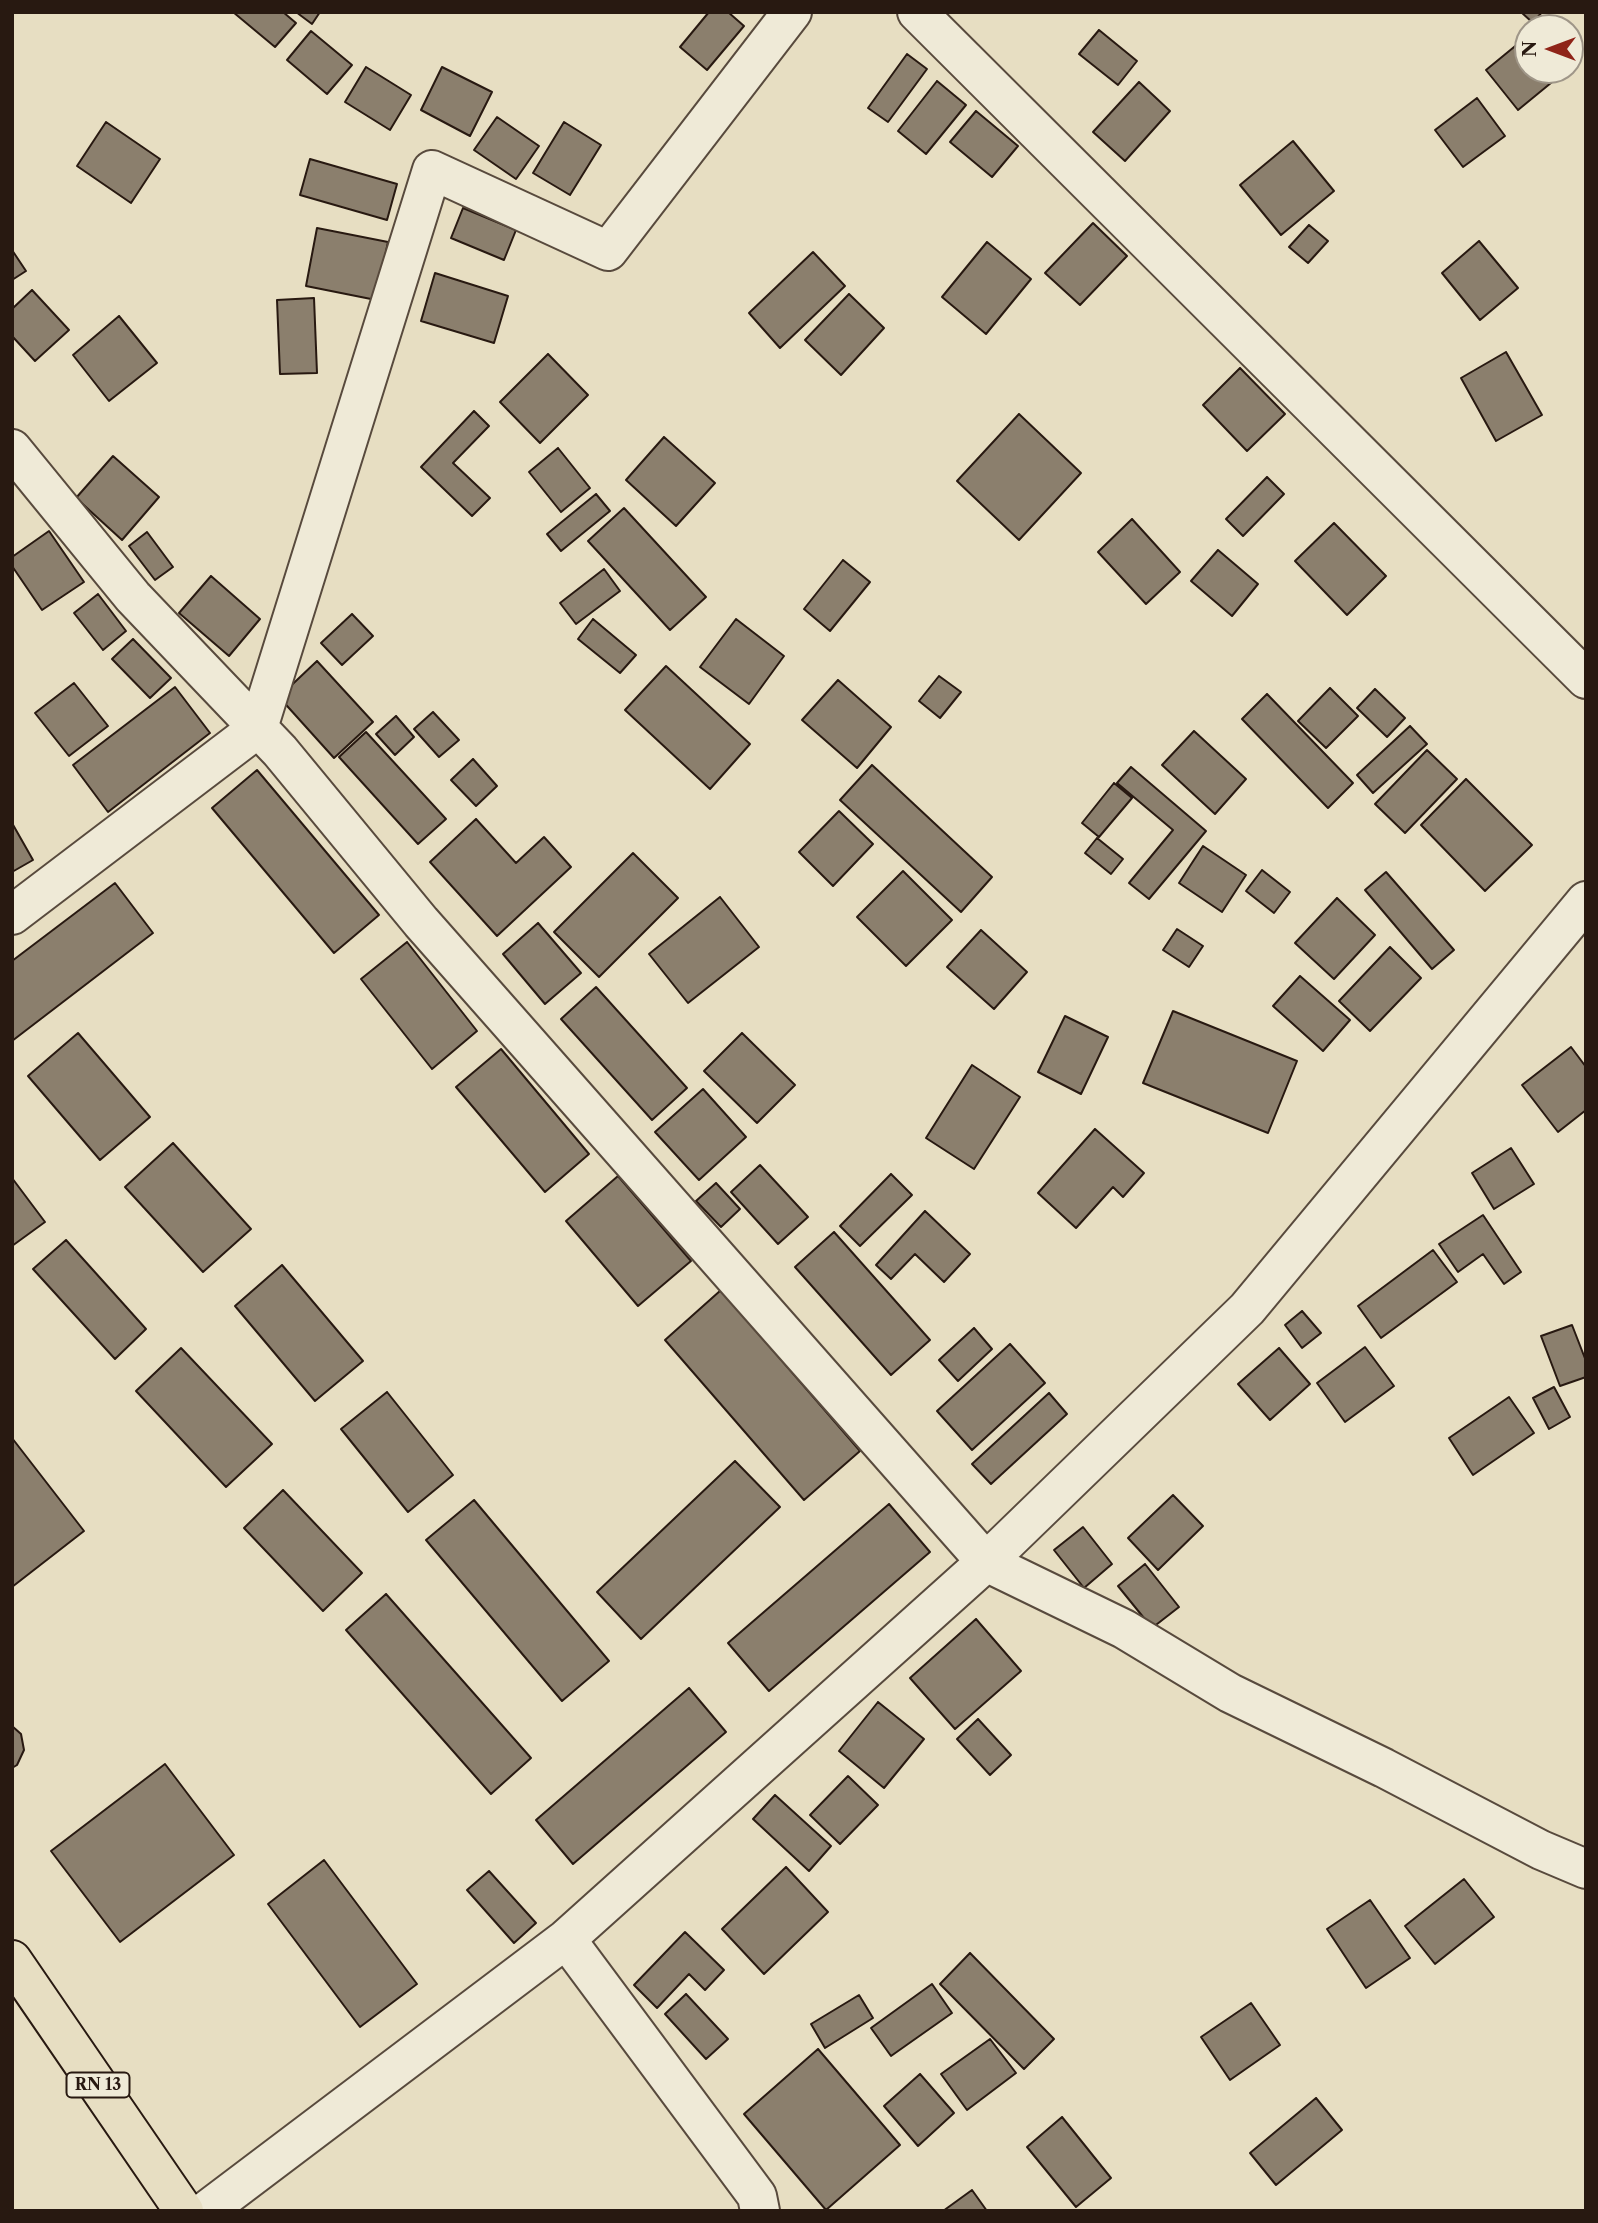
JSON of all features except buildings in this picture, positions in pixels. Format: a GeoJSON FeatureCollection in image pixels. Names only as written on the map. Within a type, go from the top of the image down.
{"type":"FeatureCollection","features":[{"type":"Feature","properties":{"kind":"main road","name":"RN 13"},"geometry":{"type":"LineString","coordinates":[[12,1960],[184,2211]]}},
{"type":"Feature","properties":{"kind":"street"},"geometry":{"type":"LineString","coordinates":[[12,915],[258,728],[432,170],[608,251],[792,12]]}},
{"type":"Feature","properties":{"kind":"street"},"geometry":{"type":"LineString","coordinates":[[917,12],[1586,679]]}},
{"type":"Feature","properties":{"kind":"street"},"geometry":{"type":"LineString","coordinates":[[12,449],[133,597],[280,751],[421,922],[986,1562],[1124,1629],[1230,1693],[1384,1768],[1541,1850],[1586,1869]]}},
{"type":"Feature","properties":{"kind":"street"},"geometry":{"type":"LineString","coordinates":[[206,2211],[566,1938],[986,1562],[1247,1309],[1586,901]]}},
{"type":"Feature","properties":{"kind":"street"},"geometry":{"type":"LineString","coordinates":[[566,1938],[757,2196],[760,2211]]}}]}
